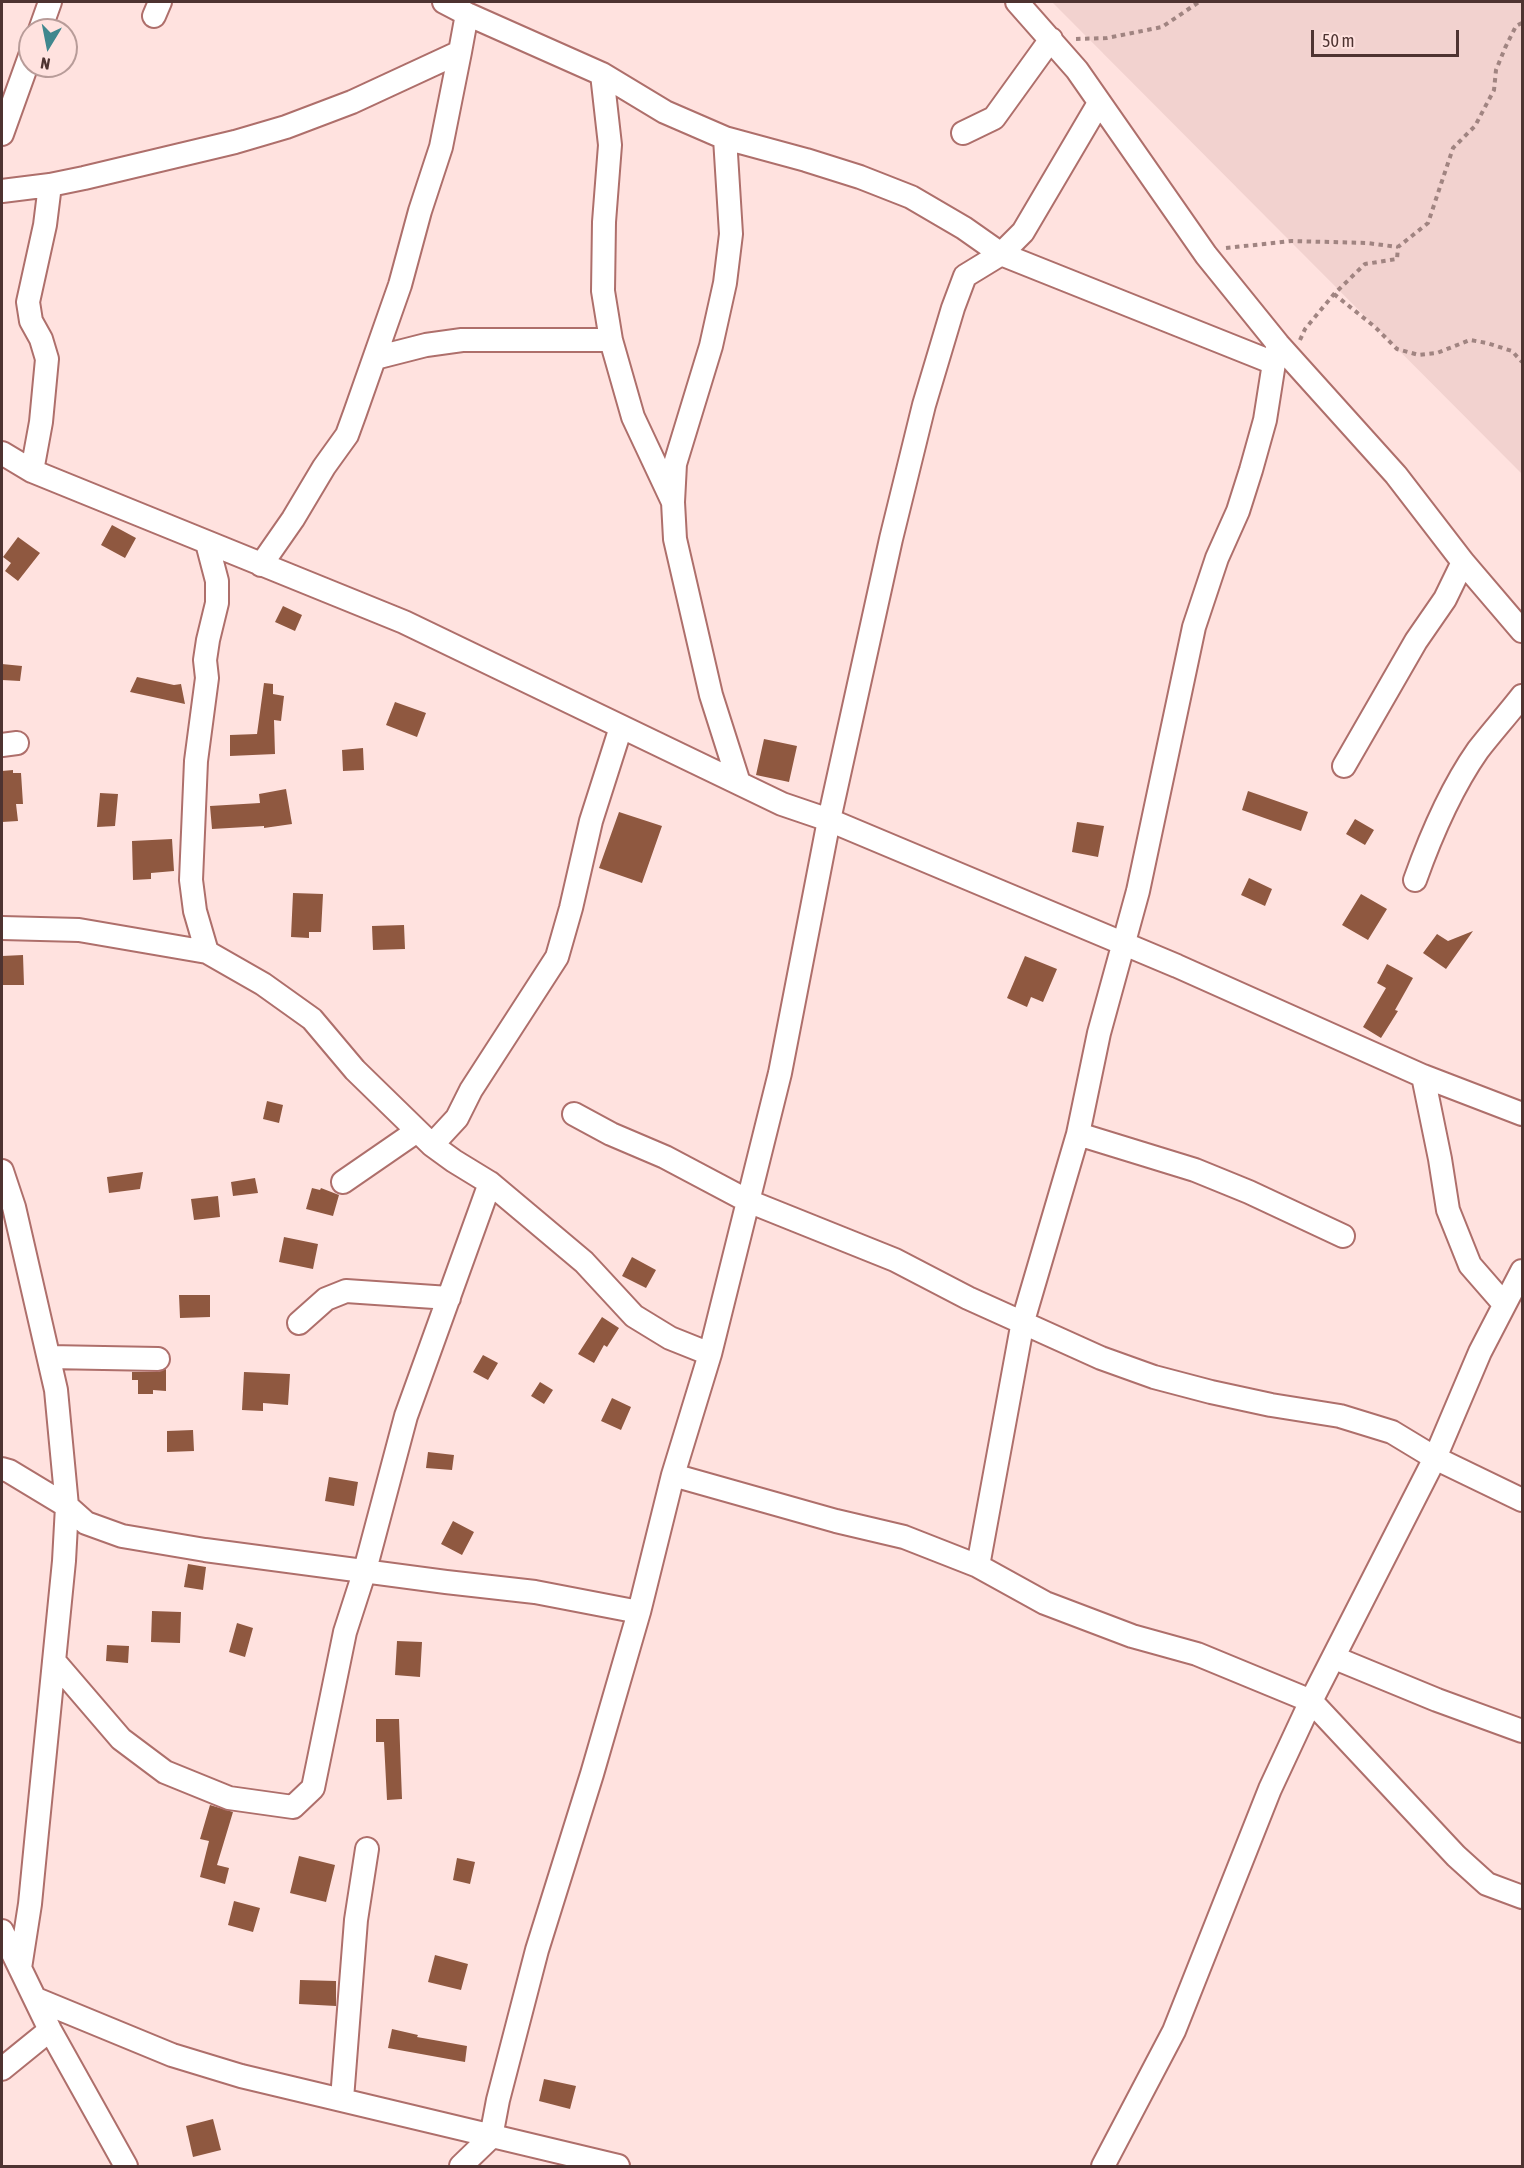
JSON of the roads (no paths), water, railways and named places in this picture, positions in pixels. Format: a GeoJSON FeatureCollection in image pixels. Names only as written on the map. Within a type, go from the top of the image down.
{"type":"FeatureCollection","features":[{"type":"Feature","properties":{"kind":"street"},"geometry":{"type":"LineString","coordinates":[[44,18],[50,2]]}},
{"type":"Feature","properties":{"kind":"street"},"geometry":{"type":"LineString","coordinates":[[444,2],[602,74],[665,112],[725,138],[828,166],[911,197],[964,228],[1001,254],[1203,336],[1281,356]]}},
{"type":"Feature","properties":{"kind":"street"},"geometry":{"type":"LineString","coordinates":[[1017,2],[1077,70],[1206,255],[1281,356],[1396,475],[1463,562],[1522,631]]}},
{"type":"Feature","properties":{"kind":"street"},"geometry":{"type":"LineString","coordinates":[[261,565],[346,435],[375,358],[400,285],[420,211],[441,147],[467,14]]}},
{"type":"Feature","properties":{"kind":"street"},"geometry":{"type":"LineString","coordinates":[[963,133],[994,118],[1051,39]]}},
{"type":"Feature","properties":{"kind":"street"},"geometry":{"type":"LineString","coordinates":[[2,192],[50,185],[235,142],[286,127],[351,102],[460,52]]}},
{"type":"Feature","properties":{"kind":"street"},"geometry":{"type":"LineString","coordinates":[[602,74],[610,145],[604,222],[603,291],[610,340],[633,417],[672,502]]}},
{"type":"Feature","properties":{"kind":"street"},"geometry":{"type":"LineString","coordinates":[[2,134],[22,78]]}},
{"type":"Feature","properties":{"kind":"street"},"geometry":{"type":"LineString","coordinates":[[461,2166],[491,2137],[537,1950],[592,1774],[639,1612],[673,1475],[710,1354],[780,1073],[829,820],[891,539],[924,405],[953,308],[965,276],[1001,254],[1023,232],[1099,103]]}},
{"type":"Feature","properties":{"kind":"street"},"geometry":{"type":"LineString","coordinates":[[725,138],[731,234],[725,283],[711,346],[675,464],[672,502],[675,540],[711,694],[739,783]]}},
{"type":"Feature","properties":{"kind":"street"},"geometry":{"type":"LineString","coordinates":[[32,471],[41,422],[47,359],[41,339],[31,321],[28,302],[45,225],[50,185]]}},
{"type":"Feature","properties":{"kind":"street"},"geometry":{"type":"LineString","coordinates":[[375,358],[426,345],[462,340],[610,340]]}},
{"type":"Feature","properties":{"kind":"street"},"geometry":{"type":"LineString","coordinates":[[978,1566],[1023,1321],[1078,1134],[1099,1033],[1140,881],[1194,627],[1217,558],[1238,511],[1281,356]]}},
{"type":"Feature","properties":{"kind":"street"},"geometry":{"type":"LineString","coordinates":[[2,453],[32,471],[404,622],[782,804],[829,820],[1177,966],[1422,1076],[1522,1114]]}},
{"type":"Feature","properties":{"kind":"street"},"geometry":{"type":"LineString","coordinates":[[207,543],[217,581],[217,603],[205,660],[207,678],[196,761],[191,880],[195,910],[207,952]]}},
{"type":"Feature","properties":{"kind":"street"},"geometry":{"type":"LineString","coordinates":[[1344,766],[1416,641],[1445,599],[1463,562]]}},
{"type":"Feature","properties":{"kind":"street"},"geometry":{"type":"LineString","coordinates":[[1414,880],[1427,846],[1458,782],[1479,750],[1522,696]]}},
{"type":"Feature","properties":{"kind":"street"},"geometry":{"type":"LineString","coordinates":[[343,1182],[425,1138],[456,1118],[471,1090],[557,957],[591,821],[621,727]]}},
{"type":"Feature","properties":{"kind":"street"},"geometry":{"type":"LineString","coordinates":[[2,928],[80,930],[207,952],[263,984],[312,1019],[355,1070],[425,1138],[454,1161],[490,1183],[584,1262],[634,1316],[670,1338],[710,1354]]}},
{"type":"Feature","properties":{"kind":"street"},"geometry":{"type":"LineString","coordinates":[[1422,1076],[1440,1159],[1448,1210],[1470,1265],[1504,1304]]}},
{"type":"Feature","properties":{"kind":"street"},"geometry":{"type":"LineString","coordinates":[[574,1114],[611,1134],[665,1157],[748,1201],[896,1260],[969,1298],[1101,1358],[1154,1377],[1261,1403],[1340,1416],[1392,1432],[1435,1458],[1522,1500]]}},
{"type":"Feature","properties":{"kind":"street"},"geometry":{"type":"LineString","coordinates":[[1078,1134],[1195,1170],[1249,1192],[1343,1236]]}},
{"type":"Feature","properties":{"kind":"street"},"geometry":{"type":"LineString","coordinates":[[2,1171],[14,1207],[56,1390],[67,1506],[30,1904],[20,1968]]}},
{"type":"Feature","properties":{"kind":"street"},"geometry":{"type":"LineString","coordinates":[[54,1661],[121,1739],[165,1772],[229,1798],[293,1807],[313,1788],[345,1632],[365,1570],[406,1416],[490,1183]]}},
{"type":"Feature","properties":{"kind":"street"},"geometry":{"type":"LineString","coordinates":[[1103,2166],[1174,2031],[1248,1841],[1311,1701],[1335,1658],[1435,1458],[1480,1352],[1522,1271]]}},
{"type":"Feature","properties":{"kind":"street"},"geometry":{"type":"LineString","coordinates":[[300,1323],[326,1299],[346,1291],[449,1298]]}},
{"type":"Feature","properties":{"kind":"street"},"geometry":{"type":"LineString","coordinates":[[49,1357],[158,1359]]}},
{"type":"Feature","properties":{"kind":"street"},"geometry":{"type":"LineString","coordinates":[[2,1469],[67,1506],[87,1523],[122,1536],[205,1550],[535,1592],[639,1612]]}},
{"type":"Feature","properties":{"kind":"street"},"geometry":{"type":"LineString","coordinates":[[673,1475],[836,1521],[904,1537],[978,1566],[1045,1603],[1132,1636],[1197,1654],[1311,1701],[1456,1856],[1487,1884],[1522,1897]]}},
{"type":"Feature","properties":{"kind":"street"},"geometry":{"type":"LineString","coordinates":[[1335,1658],[1437,1700],[1522,1731]]}},
{"type":"Feature","properties":{"kind":"street"},"geometry":{"type":"LineString","coordinates":[[342,2099],[356,1920],[368,1849]]}},
{"type":"Feature","properties":{"kind":"street"},"geometry":{"type":"LineString","coordinates":[[2,1931],[50,2030],[126,2166]]}},
{"type":"Feature","properties":{"kind":"street"},"geometry":{"type":"LineString","coordinates":[[36,1999],[172,2055],[241,2076],[618,2166]]}},
{"type":"Feature","properties":{"kind":"street"},"geometry":{"type":"LineString","coordinates":[[2,2069],[50,2030]]}}]}
